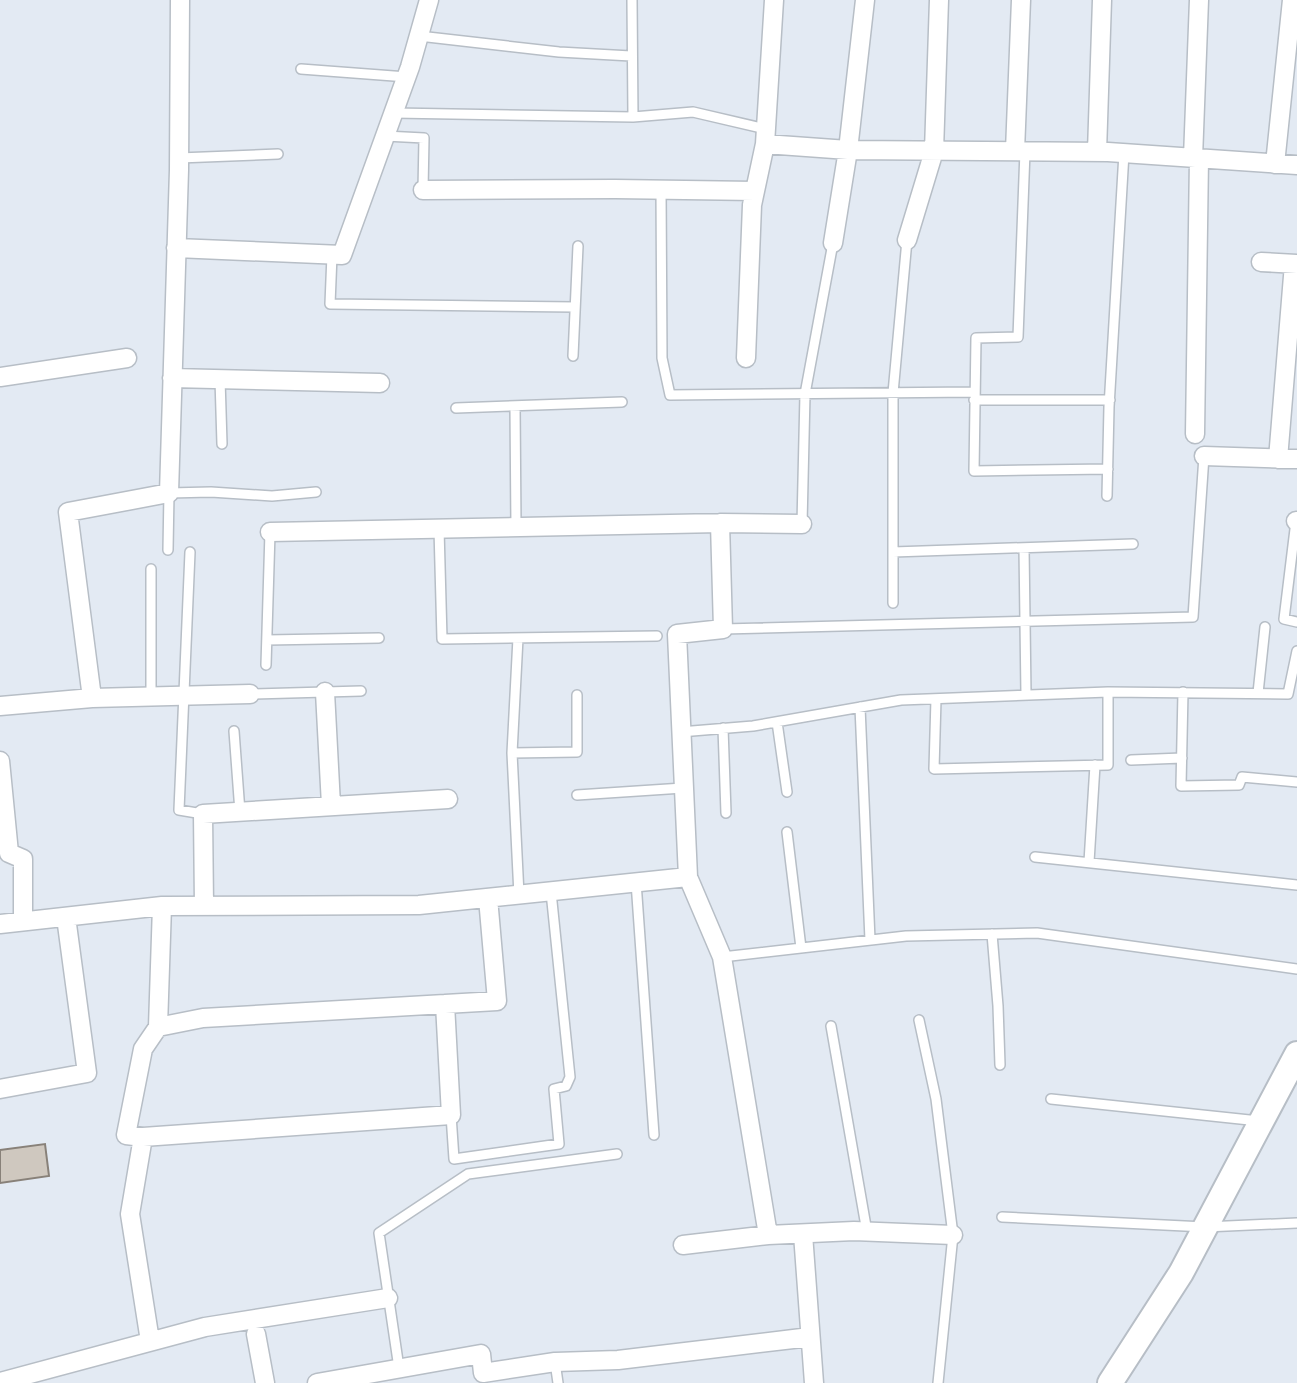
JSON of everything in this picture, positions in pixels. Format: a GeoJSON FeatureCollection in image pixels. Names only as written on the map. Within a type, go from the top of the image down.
{"type":"FeatureCollection","features":[{"type":"Feature","properties":{"kind":"street"},"geometry":{"type":"LineString","coordinates":[[92,698],[68,512],[169,493],[179,158],[180,0]]}},
{"type":"Feature","properties":{"kind":"street"},"geometry":{"type":"LineString","coordinates":[[176,248],[342,256],[407,77],[429,0]]}},
{"type":"Feature","properties":{"kind":"street"},"geometry":{"type":"LineString","coordinates":[[746,358],[752,205],[765,136],[774,0]]}},
{"type":"Feature","properties":{"kind":"street"},"geometry":{"type":"LineString","coordinates":[[833,243],[848,150],[865,0]]}},
{"type":"Feature","properties":{"kind":"street"},"geometry":{"type":"LineString","coordinates":[[907,240],[933,151],[939,0]]}},
{"type":"Feature","properties":{"kind":"street"},"geometry":{"type":"LineString","coordinates":[[1020,151],[1021,0]]}},
{"type":"Feature","properties":{"kind":"street"},"geometry":{"type":"LineString","coordinates":[[1097,152],[1102,0]]}},
{"type":"Feature","properties":{"kind":"street"},"geometry":{"type":"LineString","coordinates":[[1195,435],[1199,0]]}},
{"type":"Feature","properties":{"kind":"street"},"geometry":{"type":"LineString","coordinates":[[1275,164],[1292,0]]}},
{"type":"Feature","properties":{"kind":"street"},"geometry":{"type":"LineString","coordinates":[[765,136],[848,150],[1097,152],[1297,165]]}},
{"type":"Feature","properties":{"kind":"street"},"geometry":{"type":"LineString","coordinates":[[423,190],[755,191]]}},
{"type":"Feature","properties":{"kind":"street"},"geometry":{"type":"LineString","coordinates":[[1261,262],[1295,264],[1278,459]]}},
{"type":"Feature","properties":{"kind":"street"},"geometry":{"type":"LineString","coordinates":[[0,377],[127,359]]}},
{"type":"Feature","properties":{"kind":"street"},"geometry":{"type":"LineString","coordinates":[[172,379],[380,383]]}},
{"type":"Feature","properties":{"kind":"street"},"geometry":{"type":"LineString","coordinates":[[1204,456],[1297,459]]}},
{"type":"Feature","properties":{"kind":"street"},"geometry":{"type":"LineString","coordinates":[[720,523],[723,629],[677,634],[688,877],[722,957],[768,1236]]}},
{"type":"Feature","properties":{"kind":"street"},"geometry":{"type":"LineString","coordinates":[[270,532],[720,523],[802,524]]}},
{"type":"Feature","properties":{"kind":"street"},"geometry":{"type":"LineString","coordinates":[[325,692],[331,805]]}},
{"type":"Feature","properties":{"kind":"street"},"geometry":{"type":"LineString","coordinates":[[0,706],[92,698],[250,694]]}},
{"type":"Feature","properties":{"kind":"street"},"geometry":{"type":"LineString","coordinates":[[0,761],[9,853],[23,859],[23,921]]}},
{"type":"Feature","properties":{"kind":"street"},"geometry":{"type":"LineString","coordinates":[[204,906],[203,814],[448,799]]}},
{"type":"Feature","properties":{"kind":"street"},"geometry":{"type":"LineString","coordinates":[[0,924],[162,906],[419,905],[688,877]]}},
{"type":"Feature","properties":{"kind":"street"},"geometry":{"type":"LineString","coordinates":[[158,1027],[203,1018],[498,1001],[488,898]]}},
{"type":"Feature","properties":{"kind":"street"},"geometry":{"type":"LineString","coordinates":[[162,906],[158,1027],[143,1049],[126,1135],[143,1137],[451,1115],[445,1004]]}},
{"type":"Feature","properties":{"kind":"street"},"geometry":{"type":"LineString","coordinates":[[0,1089],[87,1073],[66,917]]}},
{"type":"Feature","properties":{"kind":"street"},"geometry":{"type":"LineString","coordinates":[[1110,1383],[1181,1273],[1261,1122],[1288,1087],[1297,1054]]}},
{"type":"Feature","properties":{"kind":"street"},"geometry":{"type":"LineString","coordinates":[[143,1137],[130,1214],[150,1342]]}},
{"type":"Feature","properties":{"kind":"street"},"geometry":{"type":"LineString","coordinates":[[683,1245],[768,1236],[867,1231],[953,1235]]}},
{"type":"Feature","properties":{"kind":"street"},"geometry":{"type":"LineString","coordinates":[[803,1234],[814,1383]]}},
{"type":"Feature","properties":{"kind":"street"},"geometry":{"type":"LineString","coordinates":[[0,1382],[205,1327],[388,1298]]}},
{"type":"Feature","properties":{"kind":"street"},"geometry":{"type":"LineString","coordinates":[[256,1334],[265,1383]]}},
{"type":"Feature","properties":{"kind":"street"},"geometry":{"type":"LineString","coordinates":[[317,1383],[481,1354],[483,1373],[555,1362],[618,1360],[810,1337]]}},
{"type":"Feature","properties":{"kind":"lane"},"geometry":{"type":"LineString","coordinates":[[632,0],[633,117]]}},
{"type":"Feature","properties":{"kind":"lane"},"geometry":{"type":"LineString","coordinates":[[419,36],[559,52],[631,57]]}},
{"type":"Feature","properties":{"kind":"lane"},"geometry":{"type":"LineString","coordinates":[[302,69],[407,77]]}},
{"type":"Feature","properties":{"kind":"lane"},"geometry":{"type":"LineString","coordinates":[[394,113],[633,117],[694,112],[765,136]]}},
{"type":"Feature","properties":{"kind":"lane"},"geometry":{"type":"LineString","coordinates":[[385,136],[424,138],[423,190]]}},
{"type":"Feature","properties":{"kind":"lane"},"geometry":{"type":"LineString","coordinates":[[1020,151],[1018,337],[976,338],[974,471],[1108,469]]}},
{"type":"Feature","properties":{"kind":"lane"},"geometry":{"type":"LineString","coordinates":[[1107,496],[1124,153]]}},
{"type":"Feature","properties":{"kind":"lane"},"geometry":{"type":"LineString","coordinates":[[179,158],[278,154]]}},
{"type":"Feature","properties":{"kind":"lane"},"geometry":{"type":"LineString","coordinates":[[661,189],[662,358],[670,395],[893,393],[1110,400]]}},
{"type":"Feature","properties":{"kind":"lane"},"geometry":{"type":"LineString","coordinates":[[893,603],[893,393],[907,240]]}},
{"type":"Feature","properties":{"kind":"lane"},"geometry":{"type":"LineString","coordinates":[[802,524],[805,394],[833,243]]}},
{"type":"Feature","properties":{"kind":"lane"},"geometry":{"type":"LineString","coordinates":[[573,356],[578,246]]}},
{"type":"Feature","properties":{"kind":"lane"},"geometry":{"type":"LineString","coordinates":[[332,255],[330,304],[575,307]]}},
{"type":"Feature","properties":{"kind":"lane"},"geometry":{"type":"LineString","coordinates":[[220,379],[222,444]]}},
{"type":"Feature","properties":{"kind":"lane"},"geometry":{"type":"LineString","coordinates":[[456,408],[622,402]]}},
{"type":"Feature","properties":{"kind":"lane"},"geometry":{"type":"LineString","coordinates":[[515,406],[516,527]]}},
{"type":"Feature","properties":{"kind":"lane"},"geometry":{"type":"LineString","coordinates":[[723,629],[1193,617],[1204,456]]}},
{"type":"Feature","properties":{"kind":"lane"},"geometry":{"type":"LineString","coordinates":[[168,550],[169,493],[211,492],[272,496],[316,492]]}},
{"type":"Feature","properties":{"kind":"lane"},"geometry":{"type":"LineString","coordinates":[[1297,521],[1283,619],[1297,622]]}},
{"type":"Feature","properties":{"kind":"lane"},"geometry":{"type":"LineString","coordinates":[[439,529],[442,639],[657,636]]}},
{"type":"Feature","properties":{"kind":"lane"},"geometry":{"type":"LineString","coordinates":[[266,665],[270,532]]}},
{"type":"Feature","properties":{"kind":"lane"},"geometry":{"type":"LineString","coordinates":[[893,552],[1133,544]]}},
{"type":"Feature","properties":{"kind":"lane"},"geometry":{"type":"LineString","coordinates":[[1024,548],[1026,695]]}},
{"type":"Feature","properties":{"kind":"lane"},"geometry":{"type":"LineString","coordinates":[[190,552],[179,810],[203,814]]}},
{"type":"Feature","properties":{"kind":"lane"},"geometry":{"type":"LineString","coordinates":[[151,569],[151,696]]}},
{"type":"Feature","properties":{"kind":"lane"},"geometry":{"type":"LineString","coordinates":[[1258,693],[1265,627]]}},
{"type":"Feature","properties":{"kind":"lane"},"geometry":{"type":"LineString","coordinates":[[267,640],[379,638]]}},
{"type":"Feature","properties":{"kind":"lane"},"geometry":{"type":"LineString","coordinates":[[518,638],[512,753],[519,895]]}},
{"type":"Feature","properties":{"kind":"lane"},"geometry":{"type":"LineString","coordinates":[[680,732],[776,722],[901,700],[1108,692],[1287,694],[1297,651]]}},
{"type":"Feature","properties":{"kind":"lane"},"geometry":{"type":"LineString","coordinates":[[250,694],[361,691]]}},
{"type":"Feature","properties":{"kind":"lane"},"geometry":{"type":"LineString","coordinates":[[936,699],[934,769],[1108,765],[1108,692]]}},
{"type":"Feature","properties":{"kind":"lane"},"geometry":{"type":"LineString","coordinates":[[1183,692],[1181,786],[1239,785],[1242,777],[1297,782]]}},
{"type":"Feature","properties":{"kind":"lane"},"geometry":{"type":"LineString","coordinates":[[512,753],[577,752],[577,695]]}},
{"type":"Feature","properties":{"kind":"lane"},"geometry":{"type":"LineString","coordinates":[[860,707],[870,940]]}},
{"type":"Feature","properties":{"kind":"lane"},"geometry":{"type":"LineString","coordinates":[[776,722],[787,792]]}},
{"type":"Feature","properties":{"kind":"lane"},"geometry":{"type":"LineString","coordinates":[[723,728],[726,813]]}},
{"type":"Feature","properties":{"kind":"lane"},"geometry":{"type":"LineString","coordinates":[[234,731],[240,812]]}},
{"type":"Feature","properties":{"kind":"lane"},"geometry":{"type":"LineString","coordinates":[[1131,760],[1182,758]]}},
{"type":"Feature","properties":{"kind":"lane"},"geometry":{"type":"LineString","coordinates":[[1089,862],[1095,765]]}},
{"type":"Feature","properties":{"kind":"lane"},"geometry":{"type":"LineString","coordinates":[[577,795],[683,788]]}},
{"type":"Feature","properties":{"kind":"lane"},"geometry":{"type":"LineString","coordinates":[[787,832],[801,948]]}},
{"type":"Feature","properties":{"kind":"lane"},"geometry":{"type":"LineString","coordinates":[[1035,858],[1297,885]]}},
{"type":"Feature","properties":{"kind":"lane"},"geometry":{"type":"LineString","coordinates":[[636,882],[654,1135]]}},
{"type":"Feature","properties":{"kind":"lane"},"geometry":{"type":"LineString","coordinates":[[451,1115],[454,1159],[559,1144],[554,1089],[566,1086],[569,1077],[551,891]]}},
{"type":"Feature","properties":{"kind":"lane"},"geometry":{"type":"LineString","coordinates":[[722,957],[906,936],[1037,933],[1297,969]]}},
{"type":"Feature","properties":{"kind":"lane"},"geometry":{"type":"LineString","coordinates":[[992,934],[1000,1065]]}},
{"type":"Feature","properties":{"kind":"lane"},"geometry":{"type":"LineString","coordinates":[[919,1020],[936,1099],[953,1235],[938,1383]]}},
{"type":"Feature","properties":{"kind":"lane"},"geometry":{"type":"LineString","coordinates":[[831,1026],[867,1231]]}},
{"type":"Feature","properties":{"kind":"lane"},"geometry":{"type":"LineString","coordinates":[[1051,1099],[1261,1122]]}},
{"type":"Feature","properties":{"kind":"lane"},"geometry":{"type":"LineString","coordinates":[[399,1368],[379,1233],[468,1174],[617,1154]]}},
{"type":"Feature","properties":{"kind":"lane"},"geometry":{"type":"LineString","coordinates":[[1002,1217],[1205,1227],[1297,1223]]}},
{"type":"Feature","properties":{"kind":"lane"},"geometry":{"type":"LineString","coordinates":[[555,1362],[558,1383]]}},
{"type":"Feature","properties":{"kind":"building"},"geometry":{"type":"Polygon","coordinates":[[[45,1144],[49,1176],[0,1183],[0,1150],[45,1144]]]}}]}
